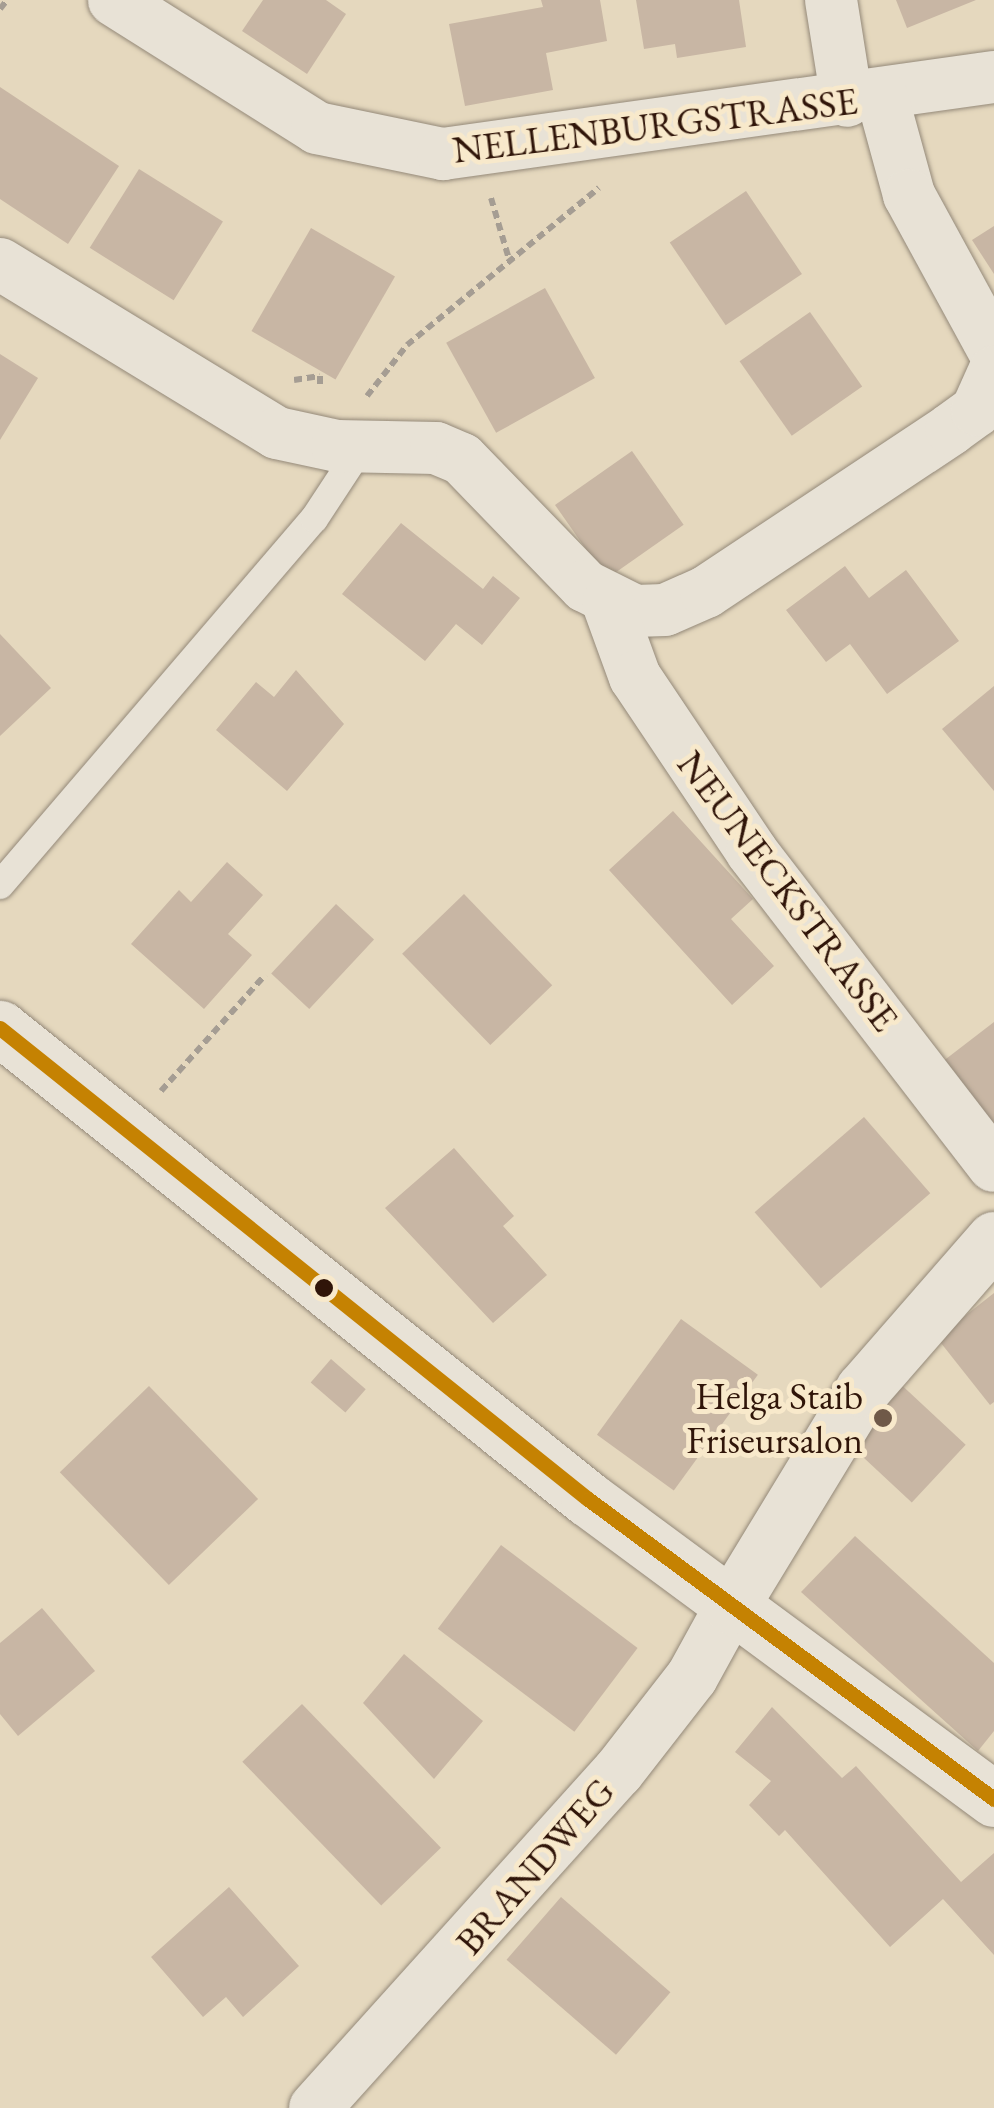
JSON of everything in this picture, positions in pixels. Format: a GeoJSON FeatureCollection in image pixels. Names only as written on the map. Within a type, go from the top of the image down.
{"type":"FeatureCollection","features":[{"type":"Feature","properties":{"kind":"street","name":"NELLENBURGSTRASSE"},"geometry":{"type":"LineString","coordinates":[[114,0],[317,128],[401,150],[477,153],[994,77]]}},
{"type":"Feature","properties":{"kind":"street"},"geometry":{"type":"LineString","coordinates":[[831,0],[864,98],[910,195],[994,351]]}},
{"type":"Feature","properties":{"kind":"street"},"geometry":{"type":"LineString","coordinates":[[0,264],[252,420],[349,446],[436,448],[462,459],[608,603],[665,610],[706,592],[977,410],[994,372]]}},
{"type":"Feature","properties":{"kind":"street","name":"NEUNECKSTRASSE"},"geometry":{"type":"LineString","coordinates":[[608,603],[634,677],[752,852],[994,1166]]}},
{"type":"Feature","properties":{"kind":"street"},"geometry":{"type":"LineString","coordinates":[[0,1028],[731,1606],[994,1799]]}},
{"type":"Feature","properties":{"kind":"street"},"geometry":{"type":"LineString","coordinates":[[731,1606],[863,1389],[994,1239]]}},
{"type":"Feature","properties":{"kind":"street","name":"BRANDWEG"},"geometry":{"type":"LineString","coordinates":[[315,2108],[618,1772],[692,1676],[731,1606]]}},
{"type":"Feature","properties":{"kind":"lane"},"geometry":{"type":"LineString","coordinates":[[0,884],[314,519],[349,446]]}},
{"type":"Feature","properties":{"kind":"path"},"geometry":{"type":"LineString","coordinates":[[0,10],[7,0]]}},
{"type":"Feature","properties":{"kind":"path"},"geometry":{"type":"LineString","coordinates":[[349,446],[407,345],[620,170],[636,130]]}},
{"type":"Feature","properties":{"kind":"path"},"geometry":{"type":"LineString","coordinates":[[477,153],[509,259]]}},
{"type":"Feature","properties":{"kind":"path"},"geometry":{"type":"LineString","coordinates":[[126,1129],[265,975]]}},
{"type":"Feature","properties":{"kind":"building"},"geometry":{"type":"Polygon","coordinates":[[[263,0],[326,0],[346,14],[307,74],[242,31],[263,0]]]}},
{"type":"Feature","properties":{"kind":"building"},"geometry":{"type":"Polygon","coordinates":[[[541,0],[600,0],[607,41],[546,53],[553,90],[465,106],[449,24],[543,7],[541,0]]]}},
{"type":"Feature","properties":{"kind":"building"},"geometry":{"type":"Polygon","coordinates":[[[636,0],[739,0],[746,47],[677,58],[675,44],[644,49],[636,0]]]}},
{"type":"Feature","properties":{"kind":"building"},"geometry":{"type":"Polygon","coordinates":[[[896,0],[976,0],[907,28],[896,0]]]}},
{"type":"Feature","properties":{"kind":"building"},"geometry":{"type":"Polygon","coordinates":[[[0,87],[119,166],[68,244],[0,199],[0,87]]]}},
{"type":"Feature","properties":{"kind":"building"},"geometry":{"type":"Polygon","coordinates":[[[139,169],[223,221],[174,300],[90,248],[139,169]]]}},
{"type":"Feature","properties":{"kind":"building"},"geometry":{"type":"Polygon","coordinates":[[[746,191],[802,274],[726,325],[670,242],[746,191]]]}},
{"type":"Feature","properties":{"kind":"building"},"geometry":{"type":"Polygon","coordinates":[[[994,226],[994,274],[972,240],[994,226]]]}},
{"type":"Feature","properties":{"kind":"building"},"geometry":{"type":"Polygon","coordinates":[[[311,228],[395,276],[336,380],[252,331],[311,228]]]}},
{"type":"Feature","properties":{"kind":"building"},"geometry":{"type":"Polygon","coordinates":[[[545,288],[595,378],[496,433],[446,343],[545,288]]]}},
{"type":"Feature","properties":{"kind":"building"},"geometry":{"type":"Polygon","coordinates":[[[810,312],[862,387],[792,436],[740,361],[810,312]]]}},
{"type":"Feature","properties":{"kind":"building"},"geometry":{"type":"Polygon","coordinates":[[[0,354],[38,378],[0,440],[0,354]]]}},
{"type":"Feature","properties":{"kind":"building"},"geometry":{"type":"Polygon","coordinates":[[[632,451],[684,525],[607,579],[555,505],[632,451]]]}},
{"type":"Feature","properties":{"kind":"building"},"geometry":{"type":"Polygon","coordinates":[[[401,523],[483,589],[493,576],[520,598],[482,645],[456,624],[425,661],[342,594],[401,523]]]}},
{"type":"Feature","properties":{"kind":"building"},"geometry":{"type":"Polygon","coordinates":[[[845,566],[869,598],[906,570],[959,641],[887,694],[850,644],[826,662],[786,610],[845,566]]]}},
{"type":"Feature","properties":{"kind":"building"},"geometry":{"type":"Polygon","coordinates":[[[0,634],[51,688],[0,736],[0,634]]]}},
{"type":"Feature","properties":{"kind":"building"},"geometry":{"type":"Polygon","coordinates":[[[296,670],[344,724],[287,791],[216,730],[256,682],[274,697],[296,670]]]}},
{"type":"Feature","properties":{"kind":"building"},"geometry":{"type":"Polygon","coordinates":[[[994,686],[994,791],[942,729],[994,686]]]}},
{"type":"Feature","properties":{"kind":"building"},"geometry":{"type":"Polygon","coordinates":[[[673,811],[753,899],[731,919],[774,966],[732,1005],[609,870],[673,811]]]}},
{"type":"Feature","properties":{"kind":"building"},"geometry":{"type":"Polygon","coordinates":[[[227,862],[263,895],[228,934],[252,955],[204,1009],[131,944],[179,890],[191,902],[227,862]]]}},
{"type":"Feature","properties":{"kind":"building"},"geometry":{"type":"Polygon","coordinates":[[[464,894],[552,985],[490,1045],[402,954],[464,894]]]}},
{"type":"Feature","properties":{"kind":"building"},"geometry":{"type":"Polygon","coordinates":[[[336,904],[374,939],[309,1009],[271,973],[336,904]]]}},
{"type":"Feature","properties":{"kind":"building"},"geometry":{"type":"Polygon","coordinates":[[[994,1022],[994,1129],[942,1062],[994,1022]]]}},
{"type":"Feature","properties":{"kind":"building"},"geometry":{"type":"Polygon","coordinates":[[[864,1117],[930,1193],[821,1288],[755,1212],[864,1117]]]}},
{"type":"Feature","properties":{"kind":"building"},"geometry":{"type":"Polygon","coordinates":[[[454,1148],[514,1216],[503,1226],[547,1275],[493,1323],[385,1208],[454,1148]]]}},
{"type":"Feature","properties":{"kind":"building"},"geometry":{"type":"Polygon","coordinates":[[[994,1293],[994,1402],[990,1405],[937,1338],[994,1293]]]}},
{"type":"Feature","properties":{"kind":"building"},"geometry":{"type":"Polygon","coordinates":[[[681,1319],[758,1375],[674,1491],[597,1435],[681,1319]]]}},
{"type":"Feature","properties":{"kind":"building"},"geometry":{"type":"Polygon","coordinates":[[[331,1359],[366,1389],[345,1413],[311,1382],[331,1359]]]}},
{"type":"Feature","properties":{"kind":"building"},"geometry":{"type":"Polygon","coordinates":[[[894,1378],[966,1445],[912,1503],[840,1436],[894,1378]]]}},
{"type":"Feature","properties":{"kind":"building"},"geometry":{"type":"Polygon","coordinates":[[[149,1386],[258,1499],[169,1585],[60,1472],[149,1386]]]}},
{"type":"Feature","properties":{"kind":"building"},"geometry":{"type":"Polygon","coordinates":[[[855,1536],[994,1663],[994,1731],[978,1751],[801,1592],[855,1536]]]}},
{"type":"Feature","properties":{"kind":"building"},"geometry":{"type":"Polygon","coordinates":[[[501,1545],[638,1648],[574,1732],[438,1629],[501,1545]]]}},
{"type":"Feature","properties":{"kind":"building"},"geometry":{"type":"Polygon","coordinates":[[[42,1608],[95,1671],[18,1736],[0,1714],[0,1643],[42,1608]]]}},
{"type":"Feature","properties":{"kind":"building"},"geometry":{"type":"Polygon","coordinates":[[[404,1654],[483,1721],[434,1779],[363,1703],[404,1654]]]}},
{"type":"Feature","properties":{"kind":"building"},"geometry":{"type":"Polygon","coordinates":[[[302,1704],[441,1848],[381,1906],[242,1762],[302,1704]]]}},
{"type":"Feature","properties":{"kind":"building"},"geometry":{"type":"Polygon","coordinates":[[[772,1707],[842,1778],[856,1766],[961,1882],[994,1853],[994,1955],[943,1899],[890,1947],[785,1830],[779,1836],[749,1805],[771,1781],[735,1752],[772,1707]]]}},
{"type":"Feature","properties":{"kind":"building"},"geometry":{"type":"Polygon","coordinates":[[[229,1887],[299,1966],[243,2017],[226,1997],[203,2017],[151,1957],[229,1887]]]}},
{"type":"Feature","properties":{"kind":"building"},"geometry":{"type":"Polygon","coordinates":[[[561,1897],[670,1992],[616,2055],[507,1960],[561,1897]]]}},
{"type":"Feature","properties":{"kind":"transit line"},"geometry":{"type":"LineString","coordinates":[[0,1028],[588,1499],[994,1799]]}},
{"type":"Feature","properties":{"kind":"place","name":"Helga Staib Friseursalon"},"geometry":{"type":"Point","coordinates":[883,1418]}}]}
